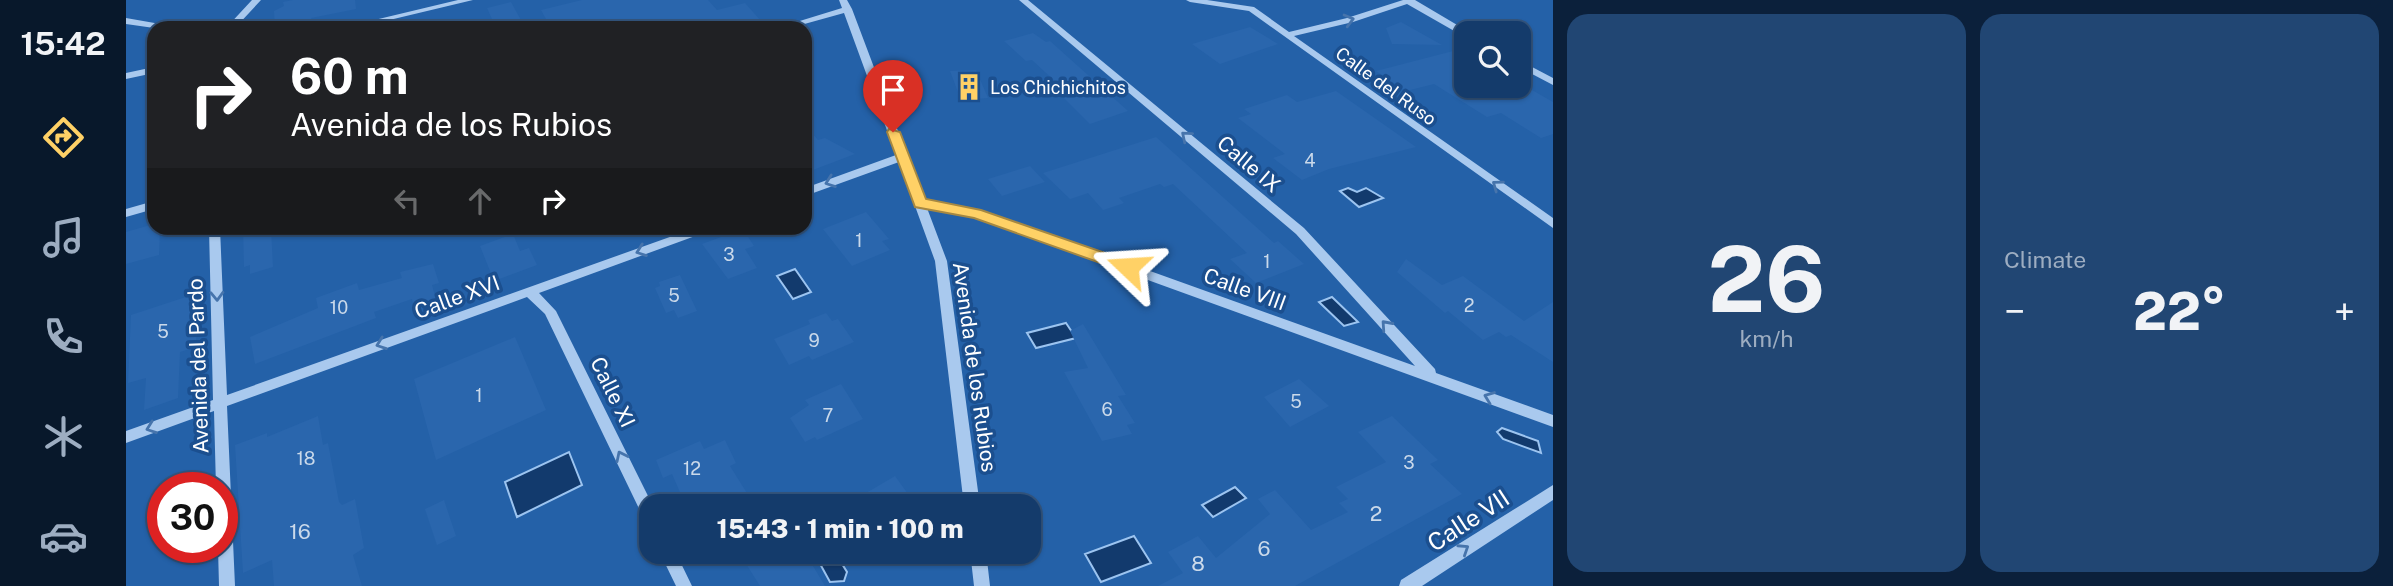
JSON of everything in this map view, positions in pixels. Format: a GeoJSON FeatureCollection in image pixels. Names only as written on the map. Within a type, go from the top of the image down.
{"type":"FeatureCollection","features":[{"type":"Feature","properties":{"kind":"street"},"geometry":{"type":"LineString","coordinates":[[237,21],[257,0]]}},
{"type":"Feature","properties":{"kind":"street"},"geometry":{"type":"LineString","coordinates":[[376,21],[468,0]]}},
{"type":"Feature","properties":{"kind":"street","name":"Calle IX"},"geometry":{"type":"LineString","coordinates":[[1023,0],[1300,231],[1432,376]]}},
{"type":"Feature","properties":{"kind":"street","name":"Calle del Ruso"},"geometry":{"type":"LineString","coordinates":[[1190,0],[1251,9],[1553,225]]}},
{"type":"Feature","properties":{"kind":"street"},"geometry":{"type":"LineString","coordinates":[[1287,35],[1350,20],[1409,1],[1454,27]]}},
{"type":"Feature","properties":{"kind":"street"},"geometry":{"type":"LineString","coordinates":[[800,21],[846,4]]}},
{"type":"Feature","properties":{"kind":"street","name":"Avenida de los Rubios"},"geometry":{"type":"LineString","coordinates":[[846,4],[941,261],[970,494]]}},
{"type":"Feature","properties":{"kind":"street"},"geometry":{"type":"LineString","coordinates":[[126,21],[147,25]]}},
{"type":"Feature","properties":{"kind":"street"},"geometry":{"type":"LineString","coordinates":[[1531,70],[1553,82]]}},
{"type":"Feature","properties":{"kind":"street"},"geometry":{"type":"LineString","coordinates":[[126,76],[147,72]]}},
{"type":"Feature","properties":{"kind":"street"},"geometry":{"type":"LineString","coordinates":[[812,189],[902,157]]}},
{"type":"Feature","properties":{"kind":"street","name":"Calle VIII"},"geometry":{"type":"LineString","coordinates":[[920,203],[976,213],[1553,421]]}},
{"type":"Feature","properties":{"kind":"street"},"geometry":{"type":"LineString","coordinates":[[126,213],[147,207]]}},
{"type":"Feature","properties":{"kind":"street","name":"Avenida del Pardo"},"geometry":{"type":"LineString","coordinates":[[214,235],[227,586]]}},
{"type":"Feature","properties":{"kind":"street","name":"Calle XVI"},"geometry":{"type":"LineString","coordinates":[[126,437],[685,235]]}},
{"type":"Feature","properties":{"kind":"street","name":"Calle XI"},"geometry":{"type":"LineString","coordinates":[[529,291],[550,311],[639,494]]}},
{"type":"Feature","properties":{"kind":"street","name":"Calle VII"},"geometry":{"type":"LineString","coordinates":[[1407,586],[1553,492]]}},
{"type":"Feature","properties":{"kind":"street"},"geometry":{"type":"LineString","coordinates":[[673,564],[684,586]]}},
{"type":"Feature","properties":{"kind":"street"},"geometry":{"type":"LineString","coordinates":[[979,564],[982,586]]}},
{"type":"Feature","properties":{"kind":"shaded area"},"geometry":{"type":"Polygon","coordinates":[[[126,0],[1553,0],[1553,586],[126,586],[126,0]]]}},
{"type":"Feature","properties":{"kind":"shaded area"},"geometry":{"type":"Polygon","coordinates":[[[1348,188],[1357,192],[1366,188],[1383,198],[1359,207],[1340,191],[1348,188]]]}},
{"type":"Feature","properties":{"kind":"shaded area"},"geometry":{"type":"Polygon","coordinates":[[[795,269],[811,292],[793,299],[777,276],[795,269]]]}},
{"type":"Feature","properties":{"kind":"shaded area"},"geometry":{"type":"Polygon","coordinates":[[[1332,297],[1358,322],[1344,326],[1319,302],[1332,297]]]}},
{"type":"Feature","properties":{"kind":"shaded area"},"geometry":{"type":"Polygon","coordinates":[[[1066,323],[1076,338],[1036,348],[1027,333],[1066,323]]]}},
{"type":"Feature","properties":{"kind":"shaded area"},"geometry":{"type":"Polygon","coordinates":[[[1502,428],[1538,441],[1541,453],[1503,439],[1497,432],[1502,428]]]}},
{"type":"Feature","properties":{"kind":"shaded area"},"geometry":{"type":"Polygon","coordinates":[[[569,452],[582,485],[517,517],[505,482],[569,452]]]}},
{"type":"Feature","properties":{"kind":"shaded area"},"geometry":{"type":"Polygon","coordinates":[[[1235,487],[1246,498],[1213,517],[1202,505],[1235,487]]]}},
{"type":"Feature","properties":{"kind":"shaded area"},"geometry":{"type":"Polygon","coordinates":[[[1134,536],[1151,563],[1101,582],[1085,554],[1134,536]]]}},
{"type":"Feature","properties":{"kind":"shaded area"},"geometry":{"type":"Polygon","coordinates":[[[820,564],[842,564],[847,572],[844,581],[830,582],[820,564]]]}},
{"type":"Feature","properties":{"kind":"building"},"geometry":{"type":"Polygon","coordinates":[[[355,0],[356,9],[311,18],[312,21],[275,21],[274,11],[284,6],[283,2],[355,0]]]}},
{"type":"Feature","properties":{"kind":"building"},"geometry":{"type":"Polygon","coordinates":[[[582,0],[708,0],[717,10],[745,3],[761,21],[547,21],[541,10],[582,0]]]}},
{"type":"Feature","properties":{"kind":"building"},"geometry":{"type":"Polygon","coordinates":[[[511,2],[521,21],[493,21],[487,8],[511,2]]]}},
{"type":"Feature","properties":{"kind":"building"},"geometry":{"type":"Polygon","coordinates":[[[1401,22],[1442,45],[1392,44],[1386,28],[1401,22]]]}},
{"type":"Feature","properties":{"kind":"building"},"geometry":{"type":"Polygon","coordinates":[[[1250,27],[1278,44],[1220,64],[1192,44],[1250,27]]]}},
{"type":"Feature","properties":{"kind":"building"},"geometry":{"type":"Polygon","coordinates":[[[1033,33],[1046,42],[1050,41],[1128,111],[1090,124],[1064,98],[1072,97],[1032,60],[1026,61],[1004,41],[1033,33]]]}},
{"type":"Feature","properties":{"kind":"building"},"geometry":{"type":"Polygon","coordinates":[[[1454,51],[1454,96],[1434,84],[1406,91],[1376,71],[1454,51]]]}},
{"type":"Feature","properties":{"kind":"building","name":"Los Chichichitos"},"geometry":{"type":"Polygon","coordinates":[[[976,70],[988,98],[961,100],[950,71],[976,70]]]}},
{"type":"Feature","properties":{"kind":"building"},"geometry":{"type":"Polygon","coordinates":[[[1531,89],[1553,102],[1553,134],[1541,138],[1501,113],[1487,117],[1456,98],[1531,98],[1531,89]]]}},
{"type":"Feature","properties":{"kind":"building"},"geometry":{"type":"Polygon","coordinates":[[[1336,91],[1416,147],[1329,169],[1302,180],[1273,158],[1285,154],[1238,118],[1251,114],[1244,109],[1287,95],[1297,102],[1336,91]]]}},
{"type":"Feature","properties":{"kind":"building"},"geometry":{"type":"Polygon","coordinates":[[[812,133],[818,140],[825,138],[855,154],[812,170],[812,133]]]}},
{"type":"Feature","properties":{"kind":"building"},"geometry":{"type":"Polygon","coordinates":[[[1156,137],[1274,243],[1278,241],[1304,264],[1256,283],[1230,259],[1247,253],[1173,184],[1164,187],[1160,184],[1119,198],[1124,203],[1103,210],[1088,193],[1070,199],[1043,173],[1156,137]]]}},
{"type":"Feature","properties":{"kind":"building"},"geometry":{"type":"Polygon","coordinates":[[[1030,166],[1045,182],[1002,196],[988,179],[1030,166]]]}},
{"type":"Feature","properties":{"kind":"building"},"geometry":{"type":"Polygon","coordinates":[[[866,212],[889,239],[882,241],[890,250],[852,266],[823,229],[866,212]]]}},
{"type":"Feature","properties":{"kind":"building"},"geometry":{"type":"Polygon","coordinates":[[[147,226],[147,235],[160,235],[159,255],[126,264],[126,232],[147,226]]]}},
{"type":"Feature","properties":{"kind":"building"},"geometry":{"type":"Polygon","coordinates":[[[243,235],[271,235],[273,267],[250,274],[250,265],[244,267],[243,235]]]}},
{"type":"Feature","properties":{"kind":"building"},"geometry":{"type":"Polygon","coordinates":[[[513,235],[520,251],[529,248],[537,265],[494,281],[480,246],[513,235]]]}},
{"type":"Feature","properties":{"kind":"building"},"geometry":{"type":"Polygon","coordinates":[[[727,235],[747,235],[754,246],[745,249],[757,268],[728,279],[702,244],[727,235]]]}},
{"type":"Feature","properties":{"kind":"building"},"geometry":{"type":"Polygon","coordinates":[[[1406,259],[1442,285],[1463,276],[1524,321],[1553,302],[1553,362],[1511,335],[1506,337],[1499,332],[1483,340],[1448,311],[1445,313],[1397,272],[1406,259]]]}},
{"type":"Feature","properties":{"kind":"building"},"geometry":{"type":"Polygon","coordinates":[[[433,264],[439,283],[432,285],[436,300],[414,308],[412,299],[374,312],[376,318],[255,364],[250,337],[318,308],[316,298],[357,283],[359,290],[402,278],[400,272],[433,264]]]}},
{"type":"Feature","properties":{"kind":"building"},"geometry":{"type":"Polygon","coordinates":[[[680,275],[697,311],[678,318],[674,310],[666,313],[655,288],[660,286],[659,282],[680,275]]]}},
{"type":"Feature","properties":{"kind":"building"},"geometry":{"type":"Polygon","coordinates":[[[198,293],[196,347],[180,352],[178,398],[144,410],[146,378],[128,383],[131,315],[198,293]]]}},
{"type":"Feature","properties":{"kind":"building"},"geometry":{"type":"Polygon","coordinates":[[[826,313],[832,321],[838,319],[854,342],[812,360],[809,356],[789,365],[774,339],[810,324],[808,320],[826,313]]]}},
{"type":"Feature","properties":{"kind":"building"},"geometry":{"type":"Polygon","coordinates":[[[1083,324],[1126,395],[1118,396],[1135,423],[1127,425],[1132,434],[1102,441],[1064,372],[1088,368],[1070,331],[1083,324]]]}},
{"type":"Feature","properties":{"kind":"building"},"geometry":{"type":"Polygon","coordinates":[[[515,337],[546,410],[436,460],[414,379],[515,337]]]}},
{"type":"Feature","properties":{"kind":"building"},"geometry":{"type":"Polygon","coordinates":[[[1299,379],[1329,406],[1290,427],[1264,397],[1299,379]]]}},
{"type":"Feature","properties":{"kind":"building"},"geometry":{"type":"Polygon","coordinates":[[[841,384],[863,419],[817,440],[815,437],[805,442],[790,418],[809,405],[805,400],[841,384]]]}},
{"type":"Feature","properties":{"kind":"building"},"geometry":{"type":"Polygon","coordinates":[[[318,416],[323,445],[328,443],[339,502],[342,505],[355,499],[364,548],[353,555],[362,586],[274,586],[272,560],[243,573],[235,445],[267,433],[267,437],[318,416]]]}},
{"type":"Feature","properties":{"kind":"building"},"geometry":{"type":"Polygon","coordinates":[[[1392,416],[1438,460],[1430,464],[1462,494],[1295,586],[1158,586],[1183,573],[1168,552],[1198,536],[1216,558],[1270,514],[1258,499],[1275,490],[1311,530],[1348,512],[1339,503],[1348,499],[1336,487],[1386,462],[1358,432],[1392,416]]]}},
{"type":"Feature","properties":{"kind":"building"},"geometry":{"type":"Polygon","coordinates":[[[725,440],[736,463],[730,466],[748,494],[681,494],[672,474],[663,478],[656,460],[700,441],[704,449],[725,440]]]}},
{"type":"Feature","properties":{"kind":"building"},"geometry":{"type":"Polygon","coordinates":[[[895,476],[908,494],[864,494],[895,476]]]}},
{"type":"Feature","properties":{"kind":"building"},"geometry":{"type":"Polygon","coordinates":[[[444,500],[456,536],[437,545],[425,509],[444,500]]]}},
{"type":"Feature","properties":{"kind":"building"},"geometry":{"type":"Polygon","coordinates":[[[746,564],[812,564],[825,586],[760,586],[746,564]]]}},
{"type":"Feature","properties":{"kind":"place","name":"Los Chichichitos"},"geometry":{"type":"Point","coordinates":[969,87]}},
{"type":"Feature","properties":{"kind":"route"},"geometry":{"type":"LineString","coordinates":[[893,132],[920,203],[976,213],[1128,267]]}}]}
